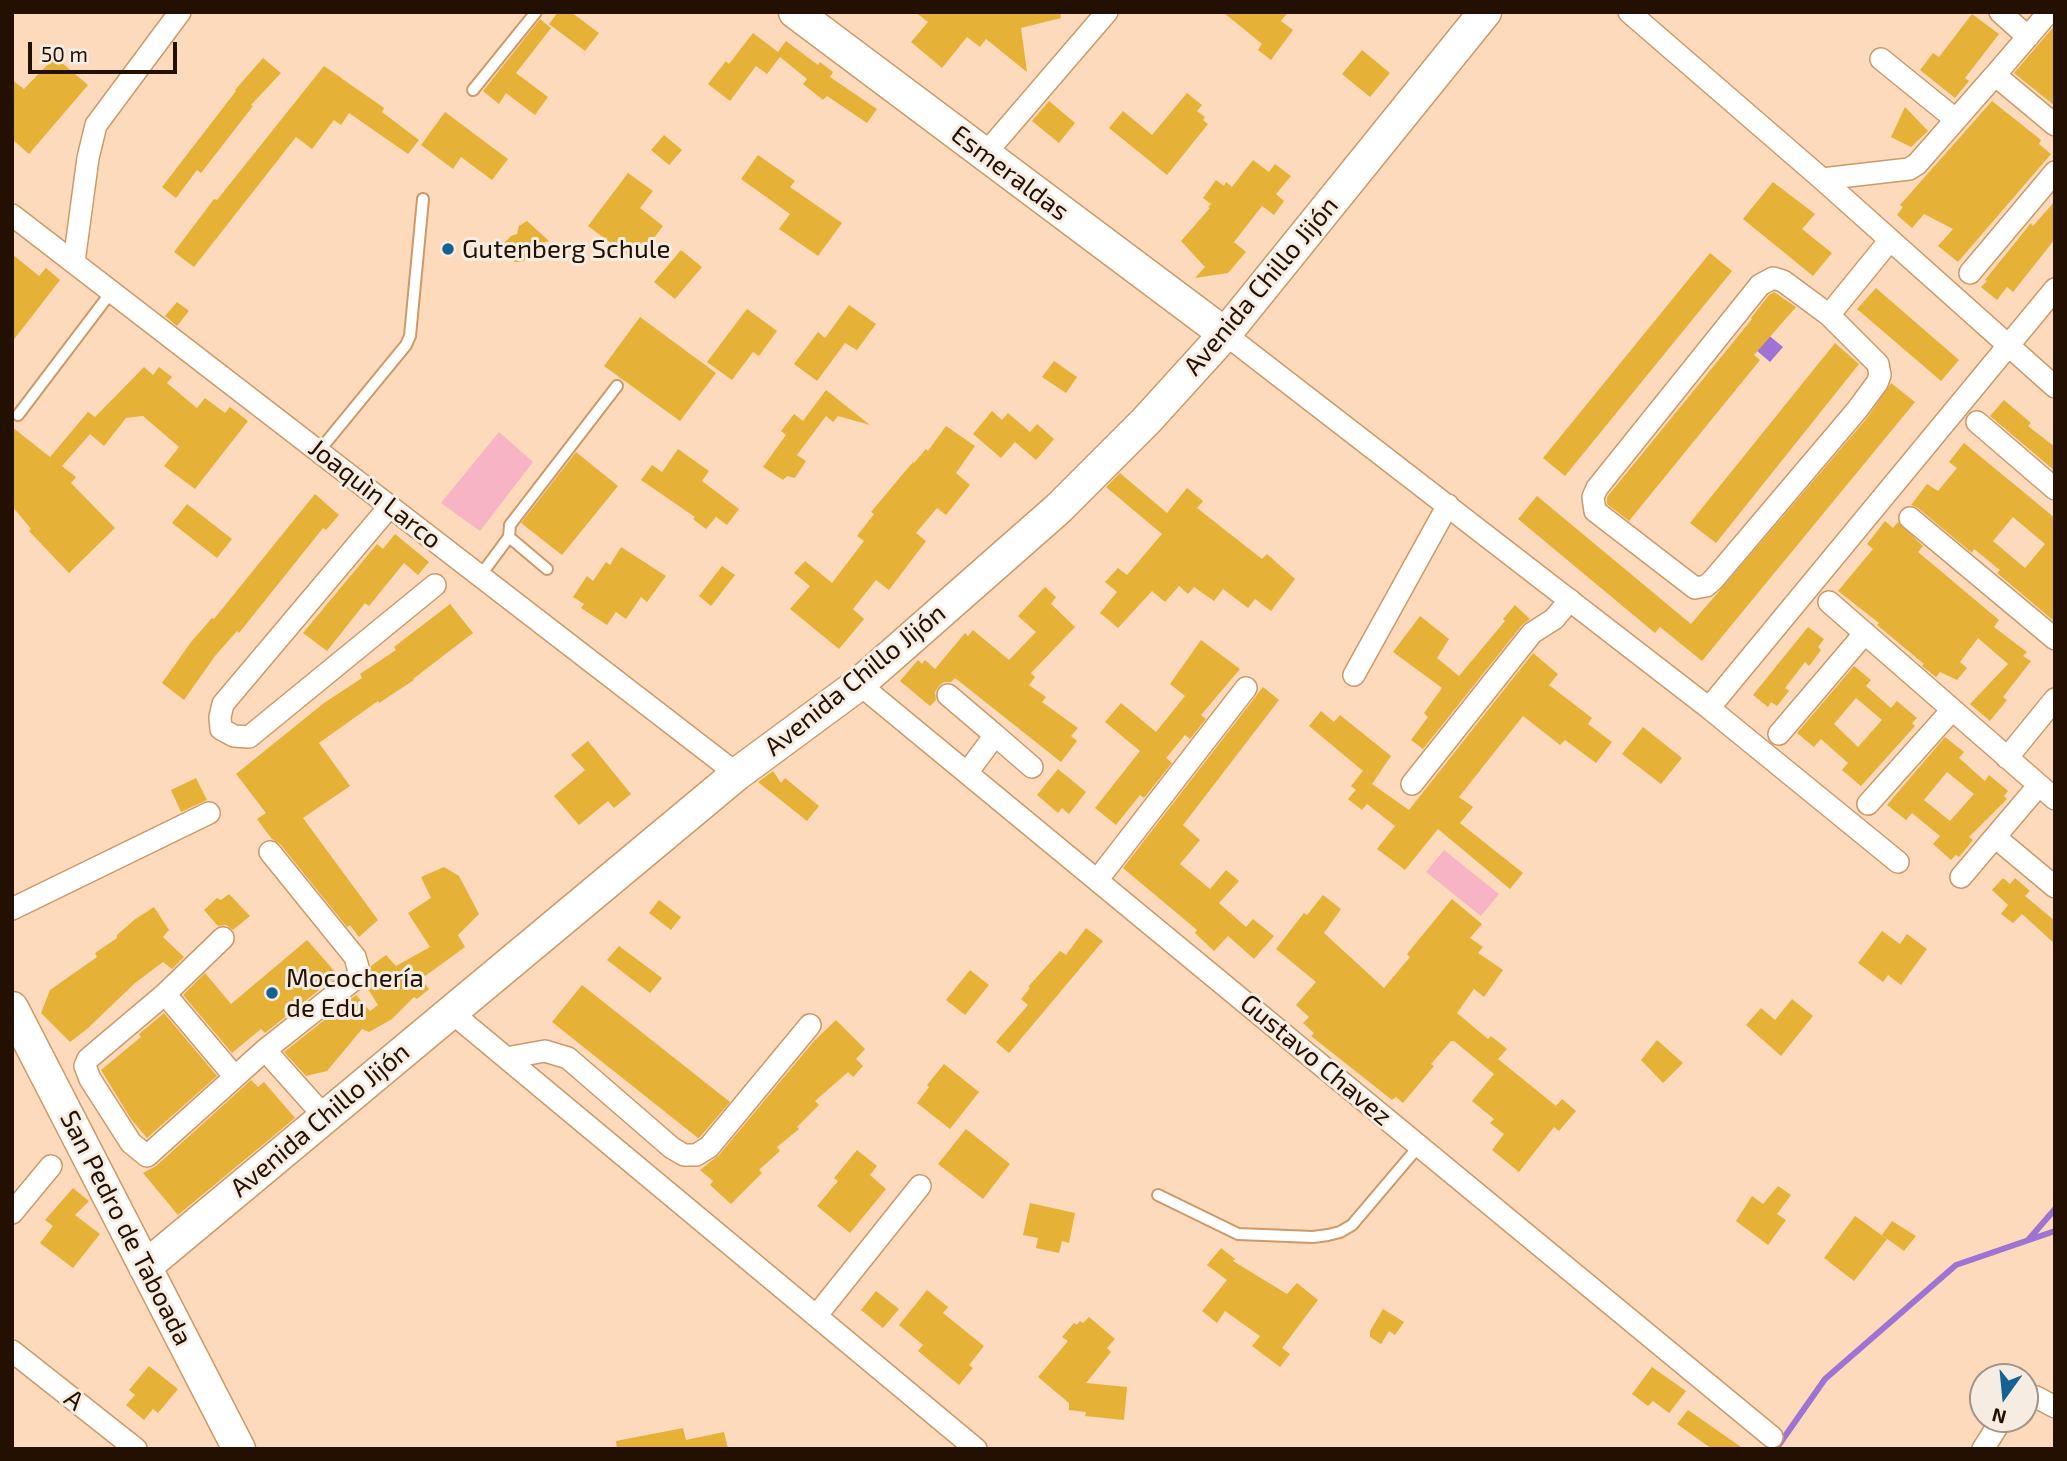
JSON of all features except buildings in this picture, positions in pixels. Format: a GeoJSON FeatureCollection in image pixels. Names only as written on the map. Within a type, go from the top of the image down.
{"type":"FeatureCollection","features":[{"type":"Feature","properties":{"kind":"street"},"geometry":{"type":"LineString","coordinates":[[74,262],[88,158],[96,125],[180,12]]}},
{"type":"Feature","properties":{"kind":"street","name":"Esmeraldas"},"geometry":{"type":"LineString","coordinates":[[795,12],[1225,334]]}},
{"type":"Feature","properties":{"kind":"street"},"geometry":{"type":"LineString","coordinates":[[985,154],[1107,12]]}},
{"type":"Feature","properties":{"kind":"street","name":"Avenida Chillo Jijón"},"geometry":{"type":"LineString","coordinates":[[145,1267],[737,775],[859,684],[1059,508],[1146,421],[1225,334],[1485,12]]}},
{"type":"Feature","properties":{"kind":"street"},"geometry":{"type":"LineString","coordinates":[[1629,12],[1822,179],[2055,387]]}},
{"type":"Feature","properties":{"kind":"street"},"geometry":{"type":"LineString","coordinates":[[2000,12],[2028,37]]}},
{"type":"Feature","properties":{"kind":"street"},"geometry":{"type":"LineString","coordinates":[[1822,179],[1909,169],[1917,164],[2049,12]]}},
{"type":"Feature","properties":{"kind":"street"},"geometry":{"type":"LineString","coordinates":[[1881,59],[1955,120]]}},
{"type":"Feature","properties":{"kind":"street"},"geometry":{"type":"LineString","coordinates":[[1996,75],[2055,125]]}},
{"type":"Feature","properties":{"kind":"street"},"geometry":{"type":"LineString","coordinates":[[1970,273],[2055,172]]}},
{"type":"Feature","properties":{"kind":"street","name":"Joaquìn Larco"},"geometry":{"type":"LineString","coordinates":[[12,215],[737,775]]}},
{"type":"Feature","properties":{"kind":"street"},"geometry":{"type":"LineString","coordinates":[[1829,315],[1890,240]]}},
{"type":"Feature","properties":{"kind":"street"},"geometry":{"type":"LineString","coordinates":[[1773,278],[1783,281],[1829,315],[1878,364],[1880,375],[1877,383],[1848,421],[1706,586],[1695,588],[1687,584],[1595,511],[1593,496],[1597,488],[1760,285],[1773,278]]}},
{"type":"Feature","properties":{"kind":"street"},"geometry":{"type":"LineString","coordinates":[[1709,708],[2055,289]]}},
{"type":"Feature","properties":{"kind":"street"},"geometry":{"type":"LineString","coordinates":[[1225,334],[1709,708],[1898,862]]}},
{"type":"Feature","properties":{"kind":"street"},"geometry":{"type":"LineString","coordinates":[[1977,422],[2055,489]]}},
{"type":"Feature","properties":{"kind":"street"},"geometry":{"type":"LineString","coordinates":[[1354,675],[1448,505]]}},
{"type":"Feature","properties":{"kind":"street"},"geometry":{"type":"LineString","coordinates":[[390,506],[223,704],[220,717],[222,729],[233,736],[249,737],[435,585]]}},
{"type":"Feature","properties":{"kind":"street"},"geometry":{"type":"LineString","coordinates":[[1910,518],[2055,639]]}},
{"type":"Feature","properties":{"kind":"street"},"geometry":{"type":"LineString","coordinates":[[1412,784],[1532,633],[1554,619],[1570,600]]}},
{"type":"Feature","properties":{"kind":"street"},"geometry":{"type":"LineString","coordinates":[[1829,602],[2047,792],[1995,837],[1961,877]]}},
{"type":"Feature","properties":{"kind":"street"},"geometry":{"type":"LineString","coordinates":[[1779,734],[1865,633]]}},
{"type":"Feature","properties":{"kind":"street","name":"Gustavo Chavez"},"geometry":{"type":"LineString","coordinates":[[859,684],[1772,1437]]}},
{"type":"Feature","properties":{"kind":"street"},"geometry":{"type":"LineString","coordinates":[[1098,879],[1246,688]]}},
{"type":"Feature","properties":{"kind":"street"},"geometry":{"type":"LineString","coordinates":[[948,695],[1032,767]]}},
{"type":"Feature","properties":{"kind":"street"},"geometry":{"type":"LineString","coordinates":[[2007,758],[2055,699]]}},
{"type":"Feature","properties":{"kind":"street"},"geometry":{"type":"LineString","coordinates":[[1868,804],[1952,709]]}},
{"type":"Feature","properties":{"kind":"street"},"geometry":{"type":"LineString","coordinates":[[967,773],[995,735]]}},
{"type":"Feature","properties":{"kind":"street"},"geometry":{"type":"LineString","coordinates":[[12,909],[209,813]]}},
{"type":"Feature","properties":{"kind":"street"},"geometry":{"type":"LineString","coordinates":[[1995,837],[2055,887]]}},
{"type":"Feature","properties":{"kind":"street"},"geometry":{"type":"LineString","coordinates":[[223,938],[165,994],[88,1059],[85,1066],[90,1079],[131,1143],[147,1156],[265,1050],[356,978],[359,971],[355,957],[270,852]]}},
{"type":"Feature","properties":{"kind":"street"},"geometry":{"type":"LineString","coordinates":[[165,994],[235,1077]]}},
{"type":"Feature","properties":{"kind":"street","name":"San Pedro de Taboada"},"geometry":{"type":"LineString","coordinates":[[12,1008],[239,1449]]}},
{"type":"Feature","properties":{"kind":"street"},"geometry":{"type":"LineString","coordinates":[[451,1012],[976,1449]]}},
{"type":"Feature","properties":{"kind":"street"},"geometry":{"type":"LineString","coordinates":[[506,1058],[526,1052],[545,1051],[568,1058],[672,1147],[684,1155],[696,1155],[709,1147],[810,1025]]}},
{"type":"Feature","properties":{"kind":"street"},"geometry":{"type":"LineString","coordinates":[[265,1050],[324,1116]]}},
{"type":"Feature","properties":{"kind":"street"},"geometry":{"type":"LineString","coordinates":[[12,1213],[51,1166]]}},
{"type":"Feature","properties":{"kind":"street"},"geometry":{"type":"LineString","coordinates":[[817,1315],[920,1186]]}},
{"type":"Feature","properties":{"kind":"street","name":"A"},"geometry":{"type":"LineString","coordinates":[[12,1351],[136,1449]]}},
{"type":"Feature","properties":{"kind":"street"},"geometry":{"type":"LineString","coordinates":[[2039,1399],[2055,1407]]}},
{"type":"Feature","properties":{"kind":"street"},"geometry":{"type":"LineString","coordinates":[[1983,1449],[1993,1433]]}},
{"type":"Feature","properties":{"kind":"lane"},"geometry":{"type":"LineString","coordinates":[[473,90],[536,12]]}},
{"type":"Feature","properties":{"kind":"lane"},"geometry":{"type":"LineString","coordinates":[[319,451],[406,345],[410,336],[423,199]]}},
{"type":"Feature","properties":{"kind":"lane"},"geometry":{"type":"LineString","coordinates":[[18,415],[112,291]]}},
{"type":"Feature","properties":{"kind":"lane"},"geometry":{"type":"LineString","coordinates":[[480,576],[509,537],[510,525],[617,386]]}},
{"type":"Feature","properties":{"kind":"lane"},"geometry":{"type":"LineString","coordinates":[[509,537],[547,569]]}},
{"type":"Feature","properties":{"kind":"lane"},"geometry":{"type":"LineString","coordinates":[[1158,1195],[1238,1234],[1313,1237],[1328,1235],[1352,1225],[1419,1146]]}},
{"type":"Feature","properties":{"kind":"shaded area"},"geometry":{"type":"Polygon","coordinates":[[[1761,329],[1783,347],[1770,362],[1749,344],[1761,329]]]}},
{"type":"Feature","properties":{"kind":"shaded area"},"geometry":{"type":"Polygon","coordinates":[[[499,432],[533,462],[480,531],[441,503],[499,432]]]}},
{"type":"Feature","properties":{"kind":"shaded area"},"geometry":{"type":"Polygon","coordinates":[[[1444,850],[1499,894],[1481,916],[1426,872],[1444,850]]]}},
{"type":"Feature","properties":{"kind":"waterway"},"geometry":{"type":"LineString","coordinates":[[2029,1239],[2055,1209]]}},
{"type":"Feature","properties":{"kind":"waterway"},"geometry":{"type":"LineString","coordinates":[[1776,1449],[1825,1379],[1956,1265],[2055,1231]]}},
{"type":"Feature","properties":{"kind":"place","name":"Gutenberg Schule"},"geometry":{"type":"Point","coordinates":[448,249]}},
{"type":"Feature","properties":{"kind":"place","name":"Mocochería de Edu"},"geometry":{"type":"Point","coordinates":[272,993]}}]}
